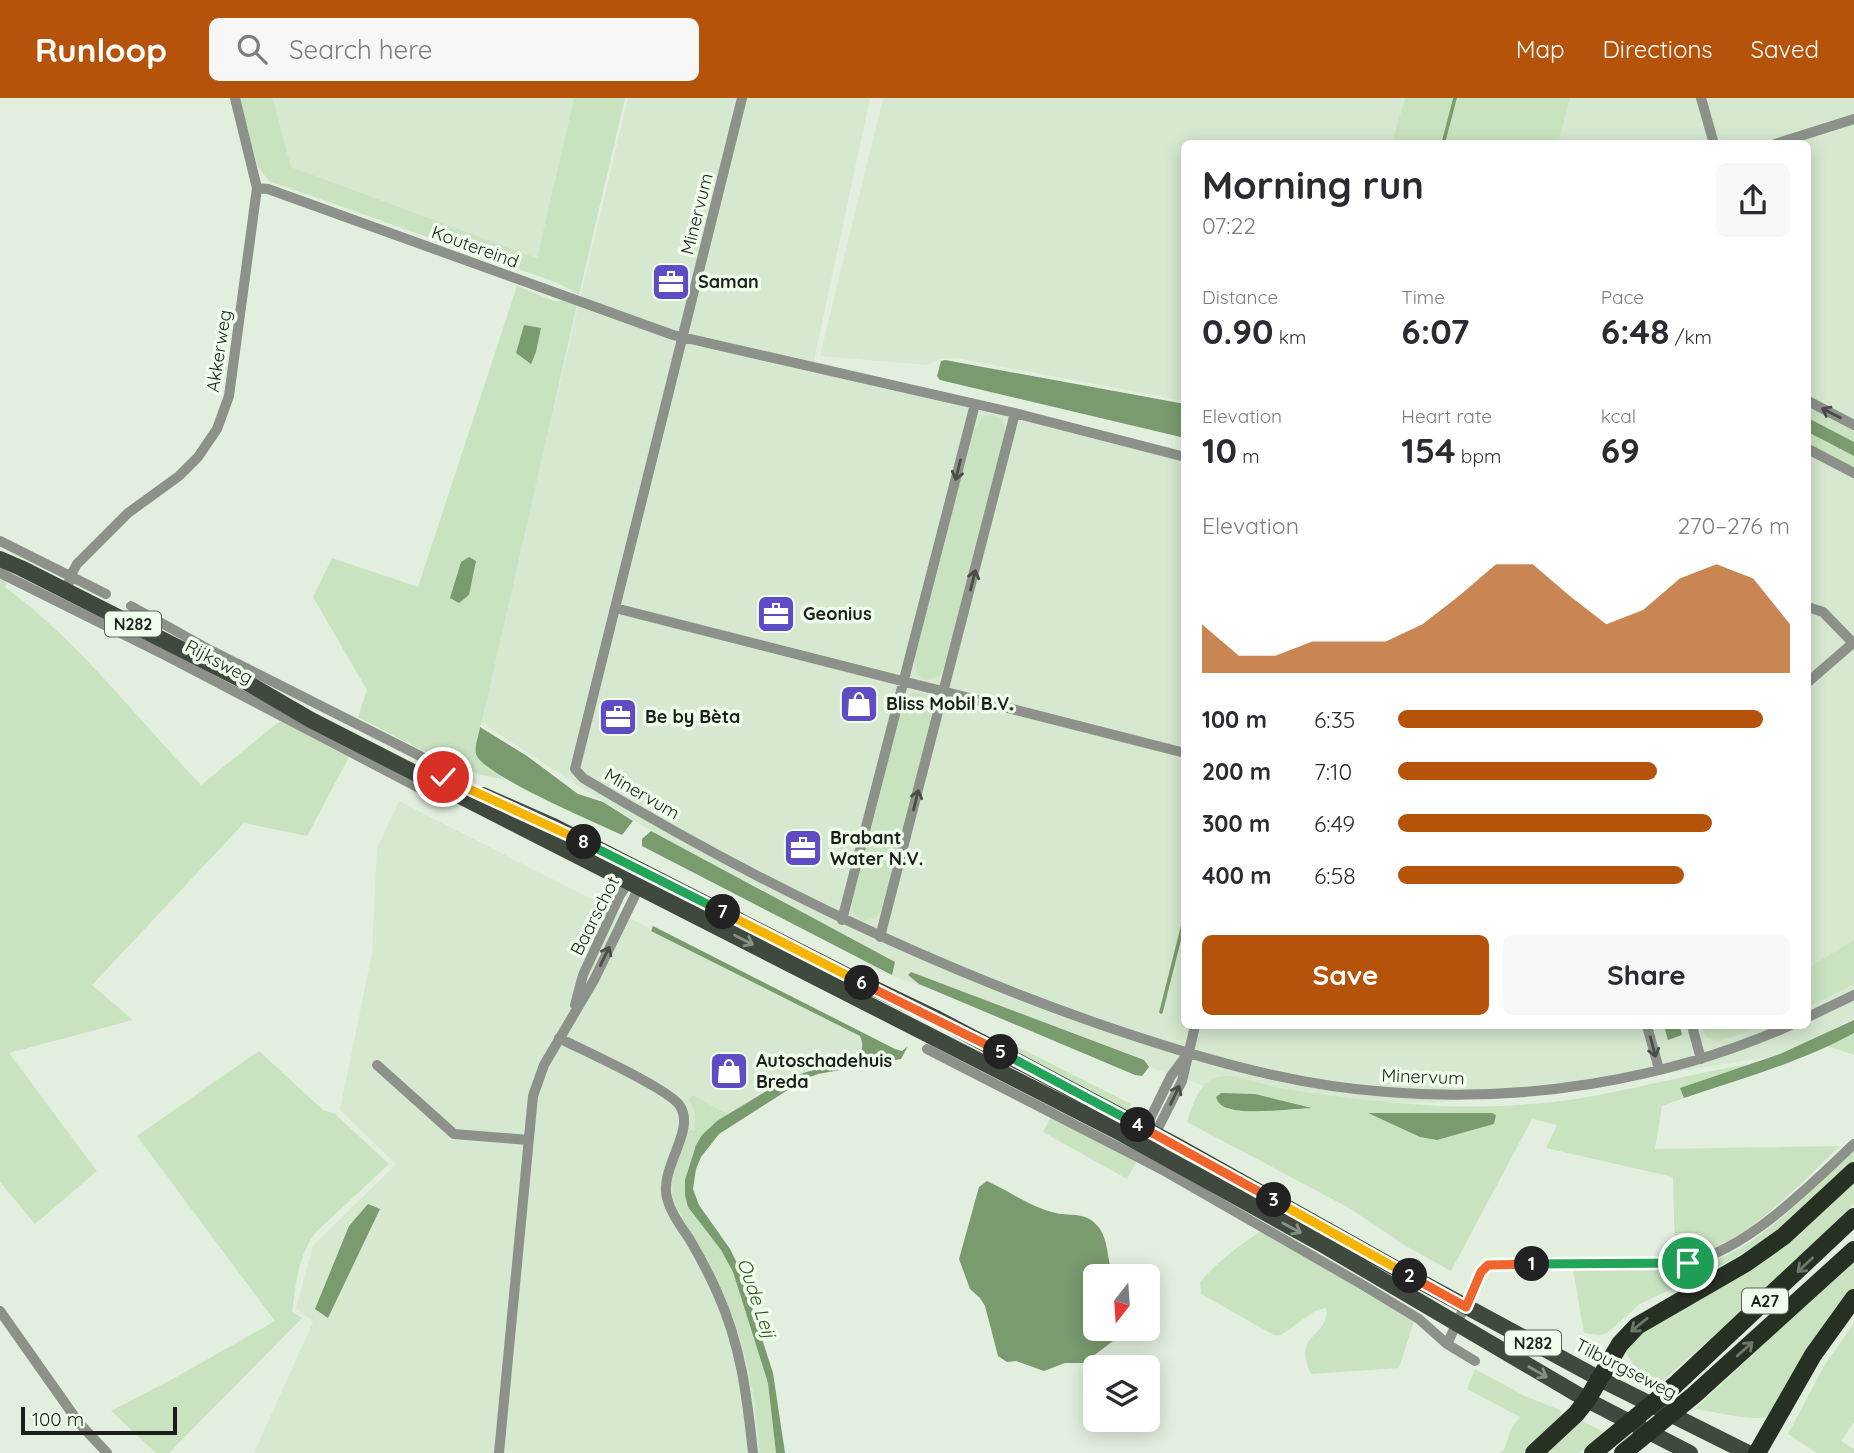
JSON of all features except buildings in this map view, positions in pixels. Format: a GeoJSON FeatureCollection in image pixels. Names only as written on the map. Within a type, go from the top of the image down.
{"type":"FeatureCollection","features":[{"type":"Feature","properties":{"kind":"highway","name":"A27"},"geometry":{"type":"LineString","coordinates":[[1600,1379],[1620,1344],[1637,1326],[1721,1279],[1765,1250],[1784,1236],[1854,1171]]}},
{"type":"Feature","properties":{"kind":"highway","name":"A27"},"geometry":{"type":"LineString","coordinates":[[1600,1448],[1675,1385],[1854,1217]]}},
{"type":"Feature","properties":{"kind":"highway","name":"A27"},"geometry":{"type":"LineString","coordinates":[[1624,1452],[1694,1395],[1854,1250]]}},
{"type":"Feature","properties":{"kind":"highway"},"geometry":{"type":"LineString","coordinates":[[1757,1453],[1813,1355],[1854,1298]]}},
{"type":"Feature","properties":{"kind":"highway"},"geometry":{"type":"LineString","coordinates":[[1534,1453],[1562,1429],[1587,1401],[1600,1379]]}},
{"type":"Feature","properties":{"kind":"main road","name":"Rijksweg"},"geometry":{"type":"LineString","coordinates":[[0,552],[21,568]]}},
{"type":"Feature","properties":{"kind":"main road","name":"Rijksweg"},"geometry":{"type":"LineString","coordinates":[[0,559],[68,584],[247,675],[311,721],[437,780]]}},
{"type":"Feature","properties":{"kind":"main road","name":"Tilburgseweg"},"geometry":{"type":"LineString","coordinates":[[437,780],[636,879],[1142,1145],[1314,1240],[1587,1401],[1690,1453]]}},
{"type":"Feature","properties":{"kind":"main road","name":"Tilburgseweg"},"geometry":{"type":"LineString","coordinates":[[636,879],[938,1019],[1150,1131],[1600,1379],[1748,1453]]}},
{"type":"Feature","properties":{"kind":"street","name":"Akkerweg"},"geometry":{"type":"LineString","coordinates":[[68,584],[76,564],[128,513],[189,467],[198,457],[217,429],[229,396],[257,188],[235,98]]}},
{"type":"Feature","properties":{"kind":"street","name":"Minervum"},"geometry":{"type":"LineString","coordinates":[[742,98],[575,769],[583,778],[741,869],[880,937],[1039,1003],[1188,1053],[1263,1073],[1339,1087],[1434,1094],[1503,1094],[1614,1080],[1701,1059],[1782,1029]]}},
{"type":"Feature","properties":{"kind":"street"},"geometry":{"type":"LineString","coordinates":[[1701,98],[1713,140]]}},
{"type":"Feature","properties":{"kind":"street"},"geometry":{"type":"LineString","coordinates":[[1788,140],[1854,119]]}},
{"type":"Feature","properties":{"kind":"street","name":"Koutereind"},"geometry":{"type":"LineString","coordinates":[[257,188],[268,189],[682,338]]}},
{"type":"Feature","properties":{"kind":"street"},"geometry":{"type":"LineString","coordinates":[[682,338],[1015,413],[1181,456]]}},
{"type":"Feature","properties":{"kind":"street"},"geometry":{"type":"LineString","coordinates":[[1811,403],[1854,425]]}},
{"type":"Feature","properties":{"kind":"street"},"geometry":{"type":"LineString","coordinates":[[842,919],[975,404]]}},
{"type":"Feature","properties":{"kind":"street"},"geometry":{"type":"LineString","coordinates":[[880,937],[1015,413]]}},
{"type":"Feature","properties":{"kind":"street"},"geometry":{"type":"LineString","coordinates":[[1811,451],[1854,473]]}},
{"type":"Feature","properties":{"kind":"street","name":"Rijksweg"},"geometry":{"type":"LineString","coordinates":[[0,541],[68,584],[106,594]]}},
{"type":"Feature","properties":{"kind":"street","name":"Rijksweg"},"geometry":{"type":"LineString","coordinates":[[0,573],[165,655],[311,721]]}},
{"type":"Feature","properties":{"kind":"street","name":"Rijksweg"},"geometry":{"type":"LineString","coordinates":[[131,606],[247,675],[437,780]]}},
{"type":"Feature","properties":{"kind":"street"},"geometry":{"type":"LineString","coordinates":[[615,608],[1181,752]]}},
{"type":"Feature","properties":{"kind":"street"},"geometry":{"type":"LineString","coordinates":[[1811,608],[1823,612],[1853,642],[1811,679]]}},
{"type":"Feature","properties":{"kind":"street","name":"Baarschot"},"geometry":{"type":"LineString","coordinates":[[499,1453],[533,1096],[544,1065],[572,1016],[583,975],[636,879]]}},
{"type":"Feature","properties":{"kind":"street"},"geometry":{"type":"LineString","coordinates":[[1811,1016],[1854,995]]}},
{"type":"Feature","properties":{"kind":"street"},"geometry":{"type":"LineString","coordinates":[[1142,1145],[1182,1082],[1194,1029]]}},
{"type":"Feature","properties":{"kind":"street"},"geometry":{"type":"LineString","coordinates":[[1648,1029],[1659,1069]]}},
{"type":"Feature","properties":{"kind":"street"},"geometry":{"type":"LineString","coordinates":[[1693,1029],[1701,1059]]}},
{"type":"Feature","properties":{"kind":"street"},"geometry":{"type":"LineString","coordinates":[[559,1038],[660,1090],[676,1100],[683,1111],[684,1127],[668,1170],[666,1193],[673,1214],[699,1255],[718,1294],[739,1351],[746,1384],[752,1453]]}},
{"type":"Feature","properties":{"kind":"street"},"geometry":{"type":"LineString","coordinates":[[927,1049],[1161,1170],[1408,1312],[1447,1344],[1475,1361]]}},
{"type":"Feature","properties":{"kind":"street"},"geometry":{"type":"LineString","coordinates":[[377,1065],[454,1134],[528,1140]]}},
{"type":"Feature","properties":{"kind":"street"},"geometry":{"type":"LineString","coordinates":[[1447,1344],[1481,1272],[1488,1265],[1676,1264],[1699,1261],[1716,1255],[1753,1233],[1854,1144]]}},
{"type":"Feature","properties":{"kind":"street"},"geometry":{"type":"LineString","coordinates":[[0,1311],[79,1423],[107,1453]]}},
{"type":"Feature","properties":{"kind":"shaded area"},"geometry":{"type":"Polygon","coordinates":[[[239,98],[273,98],[291,167],[537,258],[574,98],[625,98],[579,295],[558,283],[269,181],[258,167],[239,98]]]}},
{"type":"Feature","properties":{"kind":"shaded area"},"geometry":{"type":"Polygon","coordinates":[[[273,98],[574,98],[537,258],[291,167],[273,98]]]}},
{"type":"Feature","properties":{"kind":"shaded area"},"geometry":{"type":"Polygon","coordinates":[[[628,98],[870,98],[814,361],[1181,454],[1181,1029],[1811,1029],[1811,140],[1554,140],[1564,98],[1854,98],[1854,1017],[1799,1052],[1644,1077],[1433,1103],[1243,1100],[879,971],[583,789],[479,721],[628,98]]]}},
{"type":"Feature","properties":{"kind":"shaded area"},"geometry":{"type":"Polygon","coordinates":[[[883,98],[1405,98],[1394,140],[1181,140],[1181,400],[956,358],[940,359],[927,365],[820,356],[883,98]]]}},
{"type":"Feature","properties":{"kind":"shaded area"},"geometry":{"type":"Polygon","coordinates":[[[1405,98],[1570,98],[1559,140],[1393,140],[1405,98]]]}},
{"type":"Feature","properties":{"kind":"shaded area"},"geometry":{"type":"Polygon","coordinates":[[[517,286],[554,301],[569,301],[577,305],[475,751],[485,766],[505,779],[489,777],[451,764],[358,717],[367,690],[313,597],[332,558],[418,587],[517,286]],[[541,328],[516,353],[530,363],[536,352],[541,328]]]}},
{"type":"Feature","properties":{"kind":"shaded area"},"geometry":{"type":"Polygon","coordinates":[[[524,325],[541,328],[531,364],[516,353],[524,325]]]}},
{"type":"Feature","properties":{"kind":"shaded area"},"geometry":{"type":"Polygon","coordinates":[[[941,361],[1181,403],[1181,437],[940,380],[937,376],[941,361]]]}},
{"type":"Feature","properties":{"kind":"shaded area"},"geometry":{"type":"Polygon","coordinates":[[[1811,409],[1854,431],[1854,442],[1811,420],[1811,409]]]}},
{"type":"Feature","properties":{"kind":"shaded area"},"geometry":{"type":"Polygon","coordinates":[[[989,415],[1002,420],[1005,434],[945,666],[938,677],[926,680],[917,674],[913,658],[973,432],[983,416],[989,415]]]}},
{"type":"Feature","properties":{"kind":"shaded area"},"geometry":{"type":"Polygon","coordinates":[[[1811,420],[1854,442],[1854,456],[1811,434],[1811,420]]]}},
{"type":"Feature","properties":{"kind":"shaded area"},"geometry":{"type":"Polygon","coordinates":[[[1811,434],[1854,456],[1854,467],[1811,446],[1811,434]]]}},
{"type":"Feature","properties":{"kind":"shaded area"},"geometry":{"type":"Polygon","coordinates":[[[469,557],[476,561],[469,595],[459,603],[450,598],[461,562],[469,557]]]}},
{"type":"Feature","properties":{"kind":"shaded area"},"geometry":{"type":"Polygon","coordinates":[[[0,578],[7,582],[5,587],[83,656],[201,785],[280,721],[349,757],[307,836],[244,823],[92,985],[133,1020],[9,1053],[97,1171],[35,1224],[0,1182],[0,578]]]}},
{"type":"Feature","properties":{"kind":"shaded area"},"geometry":{"type":"Polygon","coordinates":[[[917,693],[930,698],[933,712],[883,907],[876,918],[864,921],[854,914],[851,899],[901,709],[911,694],[917,693]]]}},
{"type":"Feature","properties":{"kind":"shaded area"},"geometry":{"type":"Polygon","coordinates":[[[480,727],[527,756],[578,794],[603,802],[633,821],[622,835],[542,798],[498,774],[476,754],[480,727]]]}},
{"type":"Feature","properties":{"kind":"shaded area"},"geometry":{"type":"Polygon","coordinates":[[[399,801],[875,1043],[867,1056],[822,1067],[696,1145],[685,1180],[721,1250],[776,1453],[254,1453],[313,1322],[296,1308],[313,1246],[396,1164],[340,1110],[372,953],[377,848],[399,801]]]}},
{"type":"Feature","properties":{"kind":"shaded area"},"geometry":{"type":"Polygon","coordinates":[[[651,831],[895,962],[892,975],[642,846],[642,839],[651,831]]]}},
{"type":"Feature","properties":{"kind":"shaded area"},"geometry":{"type":"Polygon","coordinates":[[[653,926],[895,1049],[902,1051],[908,1046],[901,1059],[818,1074],[805,1079],[719,1134],[701,1157],[696,1169],[693,1189],[699,1205],[730,1249],[739,1267],[773,1373],[785,1453],[776,1453],[768,1383],[733,1272],[721,1250],[688,1207],[685,1180],[696,1145],[717,1121],[788,1078],[857,1056],[862,1049],[862,1041],[860,1036],[651,931],[653,926]]]}},
{"type":"Feature","properties":{"kind":"shaded area"},"geometry":{"type":"Polygon","coordinates":[[[1854,940],[1854,984],[1811,1006],[1811,966],[1854,940]]]}},
{"type":"Feature","properties":{"kind":"shaded area"},"geometry":{"type":"Polygon","coordinates":[[[911,972],[1144,1060],[1149,1067],[1142,1076],[1135,1075],[919,984],[908,975],[911,972]]]}},
{"type":"Feature","properties":{"kind":"shaded area"},"geometry":{"type":"Polygon","coordinates":[[[1854,1020],[1854,1033],[1813,1053],[1684,1098],[1680,1088],[1780,1054],[1854,1020]]]}},
{"type":"Feature","properties":{"kind":"shaded area"},"geometry":{"type":"Polygon","coordinates":[[[960,1025],[1022,1049],[1131,1104],[1128,1113],[960,1025]]]}},
{"type":"Feature","properties":{"kind":"shaded area"},"geometry":{"type":"Polygon","coordinates":[[[1665,1029],[1681,1029],[1682,1035],[1668,1040],[1665,1029]]]}},
{"type":"Feature","properties":{"kind":"shaded area"},"geometry":{"type":"Polygon","coordinates":[[[1702,1029],[1754,1029],[1719,1041],[1707,1037],[1702,1029]]]}},
{"type":"Feature","properties":{"kind":"shaded area"},"geometry":{"type":"Polygon","coordinates":[[[1854,1033],[1854,1055],[1827,1046],[1854,1033]]]}},
{"type":"Feature","properties":{"kind":"shaded area"},"geometry":{"type":"Polygon","coordinates":[[[259,1051],[323,1110],[335,1114],[389,1164],[316,1232],[310,1241],[299,1270],[292,1312],[302,1318],[169,1453],[156,1453],[111,1411],[275,1321],[137,1136],[259,1051]]]}},
{"type":"Feature","properties":{"kind":"shaded area"},"geometry":{"type":"Polygon","coordinates":[[[1750,1064],[1681,1088],[1684,1098],[1662,1106],[1655,1149],[1840,1146],[1757,1222],[1720,1245],[1688,1256],[1675,1256],[1673,1177],[1546,1148],[1557,1125],[1532,1119],[1451,1271],[1406,1246],[1351,1209],[1187,1122],[1199,1092],[1210,1081],[1225,1076],[1344,1098],[1477,1107],[1570,1100],[1750,1064]],[[1255,1094],[1216,1097],[1224,1107],[1236,1110],[1309,1108],[1308,1107],[1255,1094]],[[1370,1114],[1437,1140],[1494,1124],[1496,1115],[1370,1114]]]}},
{"type":"Feature","properties":{"kind":"shaded area"},"geometry":{"type":"Polygon","coordinates":[[[1221,1093],[1255,1094],[1312,1108],[1235,1110],[1219,1103],[1216,1097],[1221,1093]]]}},
{"type":"Feature","properties":{"kind":"shaded area"},"geometry":{"type":"Polygon","coordinates":[[[692,1095],[728,1114],[702,1135],[696,1145],[688,1169],[685,1195],[691,1212],[721,1250],[733,1272],[768,1383],[776,1453],[760,1453],[755,1402],[735,1322],[718,1281],[673,1200],[672,1178],[689,1130],[694,1131],[695,1127],[695,1115],[689,1100],[692,1095]]]}},
{"type":"Feature","properties":{"kind":"shaded area"},"geometry":{"type":"Polygon","coordinates":[[[1368,1113],[1496,1115],[1494,1124],[1437,1140],[1420,1137],[1368,1113]]]}},
{"type":"Feature","properties":{"kind":"shaded area"},"geometry":{"type":"Polygon","coordinates":[[[1051,1117],[1136,1162],[1127,1179],[1043,1132],[1051,1117]]]}},
{"type":"Feature","properties":{"kind":"shaded area"},"geometry":{"type":"Polygon","coordinates":[[[1854,1149],[1854,1167],[1794,1220],[1761,1243],[1640,1304],[1607,1333],[1584,1333],[1573,1269],[1663,1269],[1691,1267],[1713,1261],[1735,1251],[1779,1220],[1854,1149]]]}},
{"type":"Feature","properties":{"kind":"shaded area"},"geometry":{"type":"Polygon","coordinates":[[[1854,1180],[1854,1204],[1758,1296],[1657,1386],[1633,1365],[1624,1348],[1628,1340],[1854,1180]]]}},
{"type":"Feature","properties":{"kind":"shaded area"},"geometry":{"type":"Polygon","coordinates":[[[987,1181],[1047,1211],[1079,1215],[1095,1223],[1103,1234],[1110,1264],[1083,1264],[1083,1341],[1113,1341],[1095,1355],[1083,1355],[1083,1363],[1065,1363],[1044,1371],[1016,1361],[1007,1362],[998,1356],[985,1306],[970,1289],[959,1259],[979,1187],[987,1181]]]}},
{"type":"Feature","properties":{"kind":"shaded area"},"geometry":{"type":"Polygon","coordinates":[[[368,1204],[380,1209],[328,1318],[315,1309],[349,1226],[368,1204]]]}},
{"type":"Feature","properties":{"kind":"shaded area"},"geometry":{"type":"Polygon","coordinates":[[[1261,1231],[1383,1300],[1414,1321],[1399,1368],[1311,1374],[1305,1351],[1307,1344],[1325,1320],[1325,1308],[1315,1311],[1281,1335],[1274,1335],[1201,1294],[1200,1282],[1229,1255],[1261,1231]]]}},
{"type":"Feature","properties":{"kind":"shaded area"},"geometry":{"type":"Polygon","coordinates":[[[1854,1259],[1854,1293],[1769,1416],[1755,1418],[1695,1409],[1854,1259]]]}},
{"type":"Feature","properties":{"kind":"shaded area"},"geometry":{"type":"Polygon","coordinates":[[[1854,1323],[1854,1422],[1841,1441],[1854,1449],[1854,1453],[1817,1453],[1788,1434],[1824,1366],[1854,1323]]]}},
{"type":"Feature","properties":{"kind":"shaded area"},"geometry":{"type":"Polygon","coordinates":[[[1475,1369],[1525,1396],[1562,1411],[1557,1424],[1523,1453],[1500,1453],[1520,1417],[1467,1389],[1475,1369]]]}},
{"type":"Feature","properties":{"kind":"shaded area"},"geometry":{"type":"Polygon","coordinates":[[[1581,1420],[1604,1432],[1579,1453],[1545,1453],[1581,1420]]]}},
{"type":"Feature","properties":{"kind":"waterway"},"geometry":{"type":"LineString","coordinates":[[1444,140],[1455,98]]}},
{"type":"Feature","properties":{"kind":"waterway"},"geometry":{"type":"LineString","coordinates":[[1161,1012],[1181,933]]}},
{"type":"Feature","properties":{"kind":"place","name":"Saman"},"geometry":{"type":"Point","coordinates":[671,282]}},
{"type":"Feature","properties":{"kind":"place","name":"Geonius"},"geometry":{"type":"Point","coordinates":[776,614]}},
{"type":"Feature","properties":{"kind":"place","name":"Bliss Mobil B.V."},"geometry":{"type":"Point","coordinates":[859,704]}},
{"type":"Feature","properties":{"kind":"place","name":"Be by Bèta"},"geometry":{"type":"Point","coordinates":[618,717]}},
{"type":"Feature","properties":{"kind":"place","name":"Brabant Water N.V."},"geometry":{"type":"Point","coordinates":[803,848]}},
{"type":"Feature","properties":{"kind":"place","name":"Autoschadehuis Breda"},"geometry":{"type":"Point","coordinates":[729,1071]}},
{"type":"Feature","properties":{"kind":"route"},"geometry":{"type":"LineString","coordinates":[[443,777],[551,825],[938,1019],[1174,1144],[1466,1307],[1481,1272],[1488,1265],[1688,1263]]}},
{"type":"Feature","properties":{"kind":"water label","name":"Oude Leij"},"geometry":{"type":"Point","coordinates":[757,1298]}}]}
